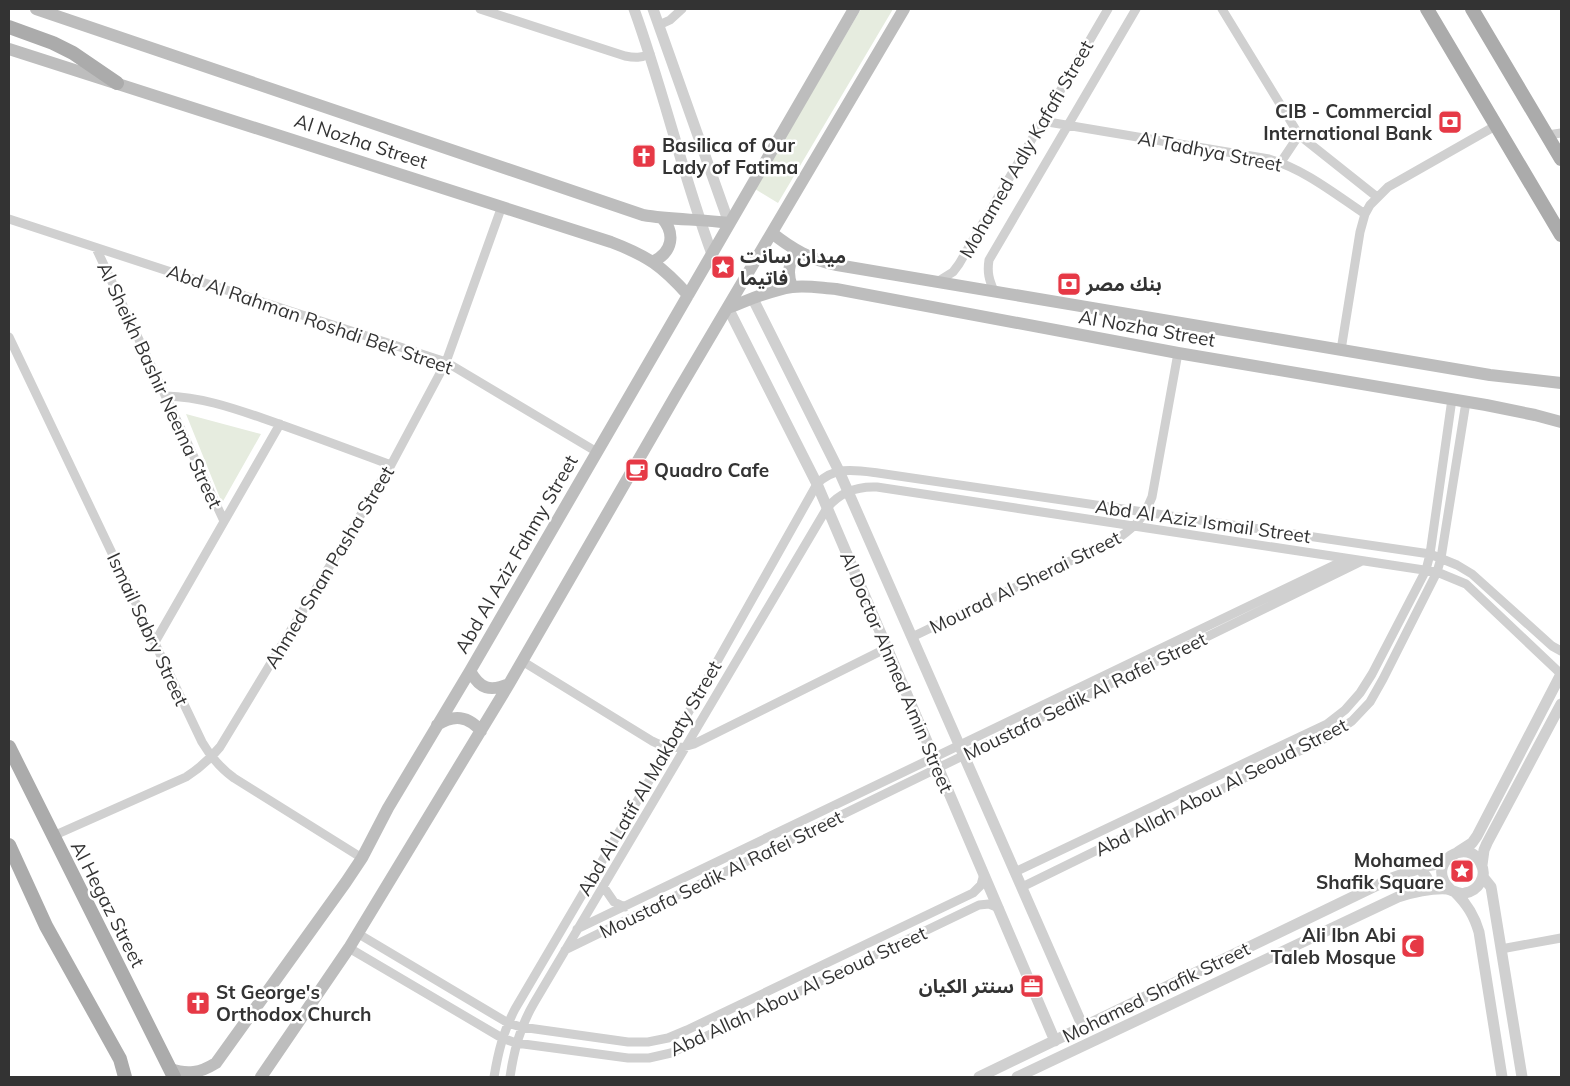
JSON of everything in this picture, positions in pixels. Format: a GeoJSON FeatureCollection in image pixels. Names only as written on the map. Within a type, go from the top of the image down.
{"type":"FeatureCollection","features":[{"type":"Feature","properties":{"kind":"main road","name":"Al Nozha Street"},"geometry":{"type":"LineString","coordinates":[[36,9],[643,215],[729,223]]}},
{"type":"Feature","properties":{"kind":"main road","name":"Abd Al Aziz Fahmy Street"},"geometry":{"type":"LineString","coordinates":[[216,1063],[330,906],[362,858],[388,808],[470,671],[854,9]]}},
{"type":"Feature","properties":{"kind":"main road"},"geometry":{"type":"LineString","coordinates":[[261,1077],[349,948],[481,731],[904,9]]}},
{"type":"Feature","properties":{"kind":"main road"},"geometry":{"type":"LineString","coordinates":[[1427,9],[1497,125],[1536,196],[1561,235]]}},
{"type":"Feature","properties":{"kind":"main road"},"geometry":{"type":"LineString","coordinates":[[1472,9],[1554,134],[1561,159]]}},
{"type":"Feature","properties":{"kind":"main road"},"geometry":{"type":"LineString","coordinates":[[9,27],[53,43],[73,53],[117,84]]}},
{"type":"Feature","properties":{"kind":"main road","name":"Al Nozha Street"},"geometry":{"type":"LineString","coordinates":[[9,49],[612,242],[654,261],[688,295]]}},
{"type":"Feature","properties":{"kind":"main road"},"geometry":{"type":"LineString","coordinates":[[654,261],[662,257],[668,250],[671,242],[671,232],[662,218]]}},
{"type":"Feature","properties":{"kind":"main road","name":"Al Nozha Street"},"geometry":{"type":"LineString","coordinates":[[772,233],[796,251],[824,262],[1490,375],[1561,383]]}},
{"type":"Feature","properties":{"kind":"main road"},"geometry":{"type":"LineString","coordinates":[[792,287],[788,271],[796,251]]}},
{"type":"Feature","properties":{"kind":"main road","name":"Al Nozha Street"},"geometry":{"type":"LineString","coordinates":[[728,308],[792,287],[836,289],[1178,353],[1466,402],[1561,422]]}},
{"type":"Feature","properties":{"kind":"main road"},"geometry":{"type":"LineString","coordinates":[[470,671],[476,681],[486,688],[498,689],[509,684]]}},
{"type":"Feature","properties":{"kind":"main road"},"geometry":{"type":"LineString","coordinates":[[437,725],[445,719],[460,718],[474,723],[481,731]]}},
{"type":"Feature","properties":{"kind":"main road","name":"Al Hegaz Street"},"geometry":{"type":"LineString","coordinates":[[9,746],[172,1073]]}},
{"type":"Feature","properties":{"kind":"main road"},"geometry":{"type":"LineString","coordinates":[[9,845],[46,926],[120,1059],[124,1077]]}},
{"type":"Feature","properties":{"kind":"main road"},"geometry":{"type":"LineString","coordinates":[[172,1073],[194,1073],[206,1070],[216,1063]]}},
{"type":"Feature","properties":{"kind":"main road"},"geometry":{"type":"LineString","coordinates":[[215,1077],[216,1063]]}},
{"type":"Feature","properties":{"kind":"street"},"geometry":{"type":"LineString","coordinates":[[480,9],[625,56],[634,58],[650,54]]}},
{"type":"Feature","properties":{"kind":"street"},"geometry":{"type":"LineString","coordinates":[[634,9],[650,54],[699,219],[712,254]]}},
{"type":"Feature","properties":{"kind":"street"},"geometry":{"type":"LineString","coordinates":[[653,9],[729,223]]}},
{"type":"Feature","properties":{"kind":"street"},"geometry":{"type":"LineString","coordinates":[[659,25],[670,20],[682,9]]}},
{"type":"Feature","properties":{"kind":"street","name":"Mohamed Adly Kafafi Street"},"geometry":{"type":"LineString","coordinates":[[937,282],[954,272],[1108,9]]}},
{"type":"Feature","properties":{"kind":"street","name":"Mohamed Adly Kafafi Street"},"geometry":{"type":"LineString","coordinates":[[994,291],[989,281],[987,270],[989,260],[1136,9]]}},
{"type":"Feature","properties":{"kind":"street"},"geometry":{"type":"LineString","coordinates":[[1222,9],[1299,135],[1377,197]]}},
{"type":"Feature","properties":{"kind":"street","name":"Al Tadhya Street"},"geometry":{"type":"LineString","coordinates":[[1042,122],[1281,162],[1294,168],[1365,214]]}},
{"type":"Feature","properties":{"kind":"street"},"geometry":{"type":"LineString","coordinates":[[1341,350],[1360,232],[1365,214],[1377,197],[1388,187],[1497,125]]}},
{"type":"Feature","properties":{"kind":"street"},"geometry":{"type":"LineString","coordinates":[[1281,162],[1299,135]]}},
{"type":"Feature","properties":{"kind":"street","name":"Ahmed Snan Pasha Street"},"geometry":{"type":"LineString","coordinates":[[53,836],[186,777],[199,769],[220,747],[391,465],[446,362],[502,206]]}},
{"type":"Feature","properties":{"kind":"street","name":"Abd Al Rahman Roshdi Bek Street"},"geometry":{"type":"LineString","coordinates":[[9,219],[446,362],[597,452]]}},
{"type":"Feature","properties":{"kind":"street","name":"Al Sheikh Bashir Neema Street"},"geometry":{"type":"LineString","coordinates":[[96,248],[224,522]]}},
{"type":"Feature","properties":{"kind":"street","name":"Al Doctor Ahmed Amin Street"},"geometry":{"type":"LineString","coordinates":[[753,299],[839,471],[1084,1027]]}},
{"type":"Feature","properties":{"kind":"street","name":"Al Doctor Ahmed Amin Street"},"geometry":{"type":"LineString","coordinates":[[728,308],[828,508],[1055,1041]]}},
{"type":"Feature","properties":{"kind":"street","name":"Ismail Sabry Street"},"geometry":{"type":"LineString","coordinates":[[9,337],[211,758],[234,778],[362,858]]}},
{"type":"Feature","properties":{"kind":"street","name":"Mourad Al Sherai Street"},"geometry":{"type":"LineString","coordinates":[[912,637],[1120,537],[1136,526],[1146,513],[1152,497],[1178,353]]}},
{"type":"Feature","properties":{"kind":"street"},"geometry":{"type":"LineString","coordinates":[[166,396],[185,396],[214,402],[391,465]]}},
{"type":"Feature","properties":{"kind":"street","name":"Abd Allah Abou Al Seoud Street"},"geometry":{"type":"LineString","coordinates":[[1015,872],[1327,724],[1345,710],[1360,693],[1372,674],[1426,570],[1430,554],[1452,400]]}},
{"type":"Feature","properties":{"kind":"street","name":"Abd Allah Abou Al Seoud Street"},"geometry":{"type":"LineString","coordinates":[[1022,887],[1330,736],[1352,721],[1370,702],[1437,572],[1441,558],[1466,402]]}},
{"type":"Feature","properties":{"kind":"street"},"geometry":{"type":"LineString","coordinates":[[155,642],[280,424]]}},
{"type":"Feature","properties":{"kind":"street"},"geometry":{"type":"LineString","coordinates":[[817,484],[831,473],[839,471]]}},
{"type":"Feature","properties":{"kind":"street","name":"Abd Al Aziz Ismail Street"},"geometry":{"type":"LineString","coordinates":[[839,471],[878,473],[1430,554],[1472,574],[1552,646],[1561,651]]}},
{"type":"Feature","properties":{"kind":"street","name":"Abd Al Latif Al Makbaty Street"},"geometry":{"type":"LineString","coordinates":[[494,1077],[502,1038],[508,1023],[669,747],[817,484]]}},
{"type":"Feature","properties":{"kind":"street","name":"Abd Al Aziz Ismail Street"},"geometry":{"type":"LineString","coordinates":[[828,508],[840,495],[848,491],[867,486],[877,487],[1437,572],[1466,584],[1561,674]]}},
{"type":"Feature","properties":{"kind":"street","name":"Abd Al Latif Al Makbaty Street"},"geometry":{"type":"LineString","coordinates":[[510,1077],[521,1027],[534,1003],[828,508]]}},
{"type":"Feature","properties":{"kind":"street","name":"Moustafa Sedik Al Rafei Street"},"geometry":{"type":"LineString","coordinates":[[565,950],[962,750],[1348,559]]}},
{"type":"Feature","properties":{"kind":"street","name":"Moustafa Sedik Al Rafei Street"},"geometry":{"type":"LineString","coordinates":[[962,750],[1362,561]]}},
{"type":"Feature","properties":{"kind":"street"},"geometry":{"type":"LineString","coordinates":[[522,661],[652,741],[669,747],[686,747],[887,648]]}},
{"type":"Feature","properties":{"kind":"street"},"geometry":{"type":"LineString","coordinates":[[1502,1077],[1480,932],[1475,917],[1466,903],[1445,885],[1441,874],[1447,858],[1465,848],[1477,836],[1561,674]]}},
{"type":"Feature","properties":{"kind":"street"},"geometry":{"type":"LineString","coordinates":[[1452,891],[1467,893],[1477,888],[1487,843],[1561,704]]}},
{"type":"Feature","properties":{"kind":"street","name":"Moustafa Sedik Al Rafei Street"},"geometry":{"type":"LineString","coordinates":[[577,930],[936,763]]}},
{"type":"Feature","properties":{"kind":"street"},"geometry":{"type":"LineString","coordinates":[[1477,836],[1481,842],[1487,843]]}},
{"type":"Feature","properties":{"kind":"street"},"geometry":{"type":"LineString","coordinates":[[1458,852],[1470,853],[1475,856],[1492,893],[1522,1077]]}},
{"type":"Feature","properties":{"kind":"street","name":"Mohamed Shafik Street"},"geometry":{"type":"LineString","coordinates":[[980,1077],[1392,878],[1420,868],[1444,863]]}},
{"type":"Feature","properties":{"kind":"street"},"geometry":{"type":"LineString","coordinates":[[1420,868],[1427,878],[1426,890]]}},
{"type":"Feature","properties":{"kind":"street","name":"Abd Allah Abou Al Seoud Street"},"geometry":{"type":"LineString","coordinates":[[357,934],[508,1023],[521,1027],[628,1042],[648,1042],[668,1038],[974,893],[982,885],[984,874]]}},
{"type":"Feature","properties":{"kind":"street"},"geometry":{"type":"LineString","coordinates":[[603,886],[614,902],[625,907]]}},
{"type":"Feature","properties":{"kind":"street","name":"Mohamed Shafik Street"},"geometry":{"type":"LineString","coordinates":[[1017,1077],[1398,897],[1426,890],[1452,891]]}},
{"type":"Feature","properties":{"kind":"street","name":"Abd Allah Abou Al Seoud Street"},"geometry":{"type":"LineString","coordinates":[[349,948],[502,1038],[516,1043],[628,1058],[650,1058],[670,1053],[979,905],[989,904],[998,908]]}},
{"type":"Feature","properties":{"kind":"street"},"geometry":{"type":"LineString","coordinates":[[566,923],[577,930]]}},
{"type":"Feature","properties":{"kind":"street"},"geometry":{"type":"LineString","coordinates":[[1501,949],[1561,938]]}},
{"type":"Feature","properties":{"kind":"shaded area"},"geometry":{"type":"Polygon","coordinates":[[[861,9],[893,9],[778,203],[755,189],[861,9]]]}},
{"type":"Feature","properties":{"kind":"shaded area"},"geometry":{"type":"Polygon","coordinates":[[[186,414],[261,434],[222,503],[186,414]]]}},
{"type":"Feature","properties":{"kind":"place","name":"CIB - Commercial International Bank"},"geometry":{"type":"Point","coordinates":[1450,122]}},
{"type":"Feature","properties":{"kind":"place","name":"Basilica of Our Lady of Fatima"},"geometry":{"type":"Point","coordinates":[644,156]}},
{"type":"Feature","properties":{"kind":"place","name":"ميدان سانت فاتيما"},"geometry":{"type":"Point","coordinates":[723,267]}},
{"type":"Feature","properties":{"kind":"place","name":"بنك مصر"},"geometry":{"type":"Point","coordinates":[1069,284]}},
{"type":"Feature","properties":{"kind":"place","name":"Quadro Cafe"},"geometry":{"type":"Point","coordinates":[637,470]}},
{"type":"Feature","properties":{"kind":"place","name":"Mohamed Shafik Square"},"geometry":{"type":"Point","coordinates":[1462,871]}},
{"type":"Feature","properties":{"kind":"place","name":"Ali Ibn Abi Taleb Mosque"},"geometry":{"type":"Point","coordinates":[1413,946]}},
{"type":"Feature","properties":{"kind":"place","name":"سنتر الكيان"},"geometry":{"type":"Point","coordinates":[1032,986]}},
{"type":"Feature","properties":{"kind":"place","name":"St George's Orthodox Church"},"geometry":{"type":"Point","coordinates":[198,1003]}}]}
